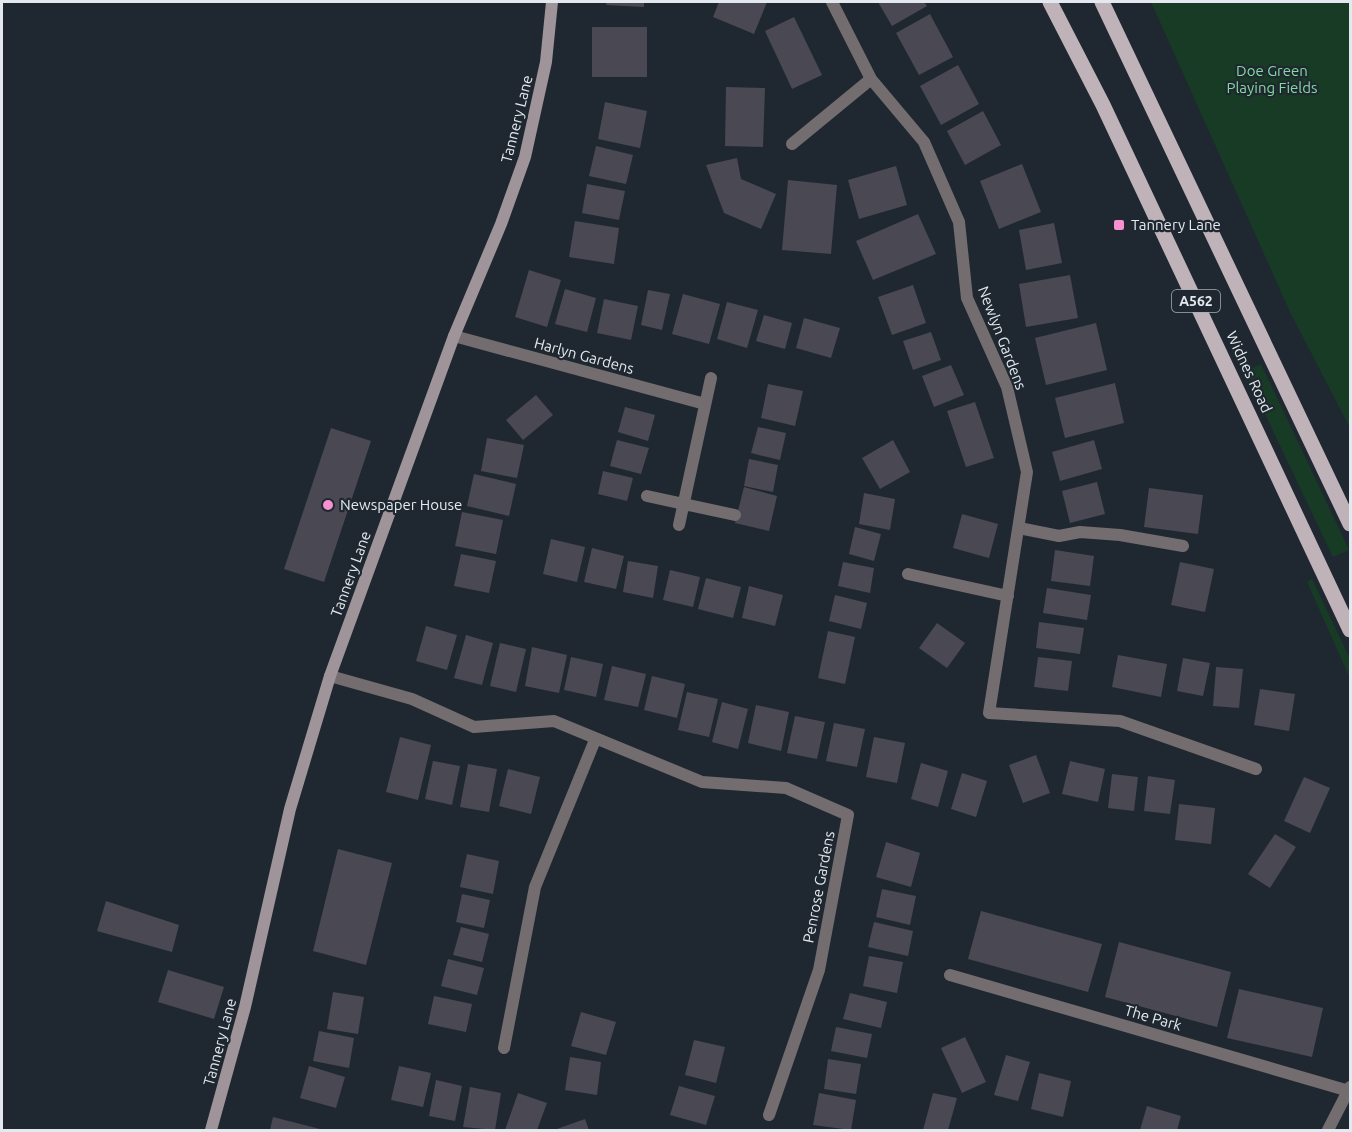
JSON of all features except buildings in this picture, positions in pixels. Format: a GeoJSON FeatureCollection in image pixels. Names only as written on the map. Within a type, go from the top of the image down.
{"type":"FeatureCollection","features":[{"type":"Feature","properties":{"kind":"main road","name":"Widnes Road"},"geometry":{"type":"LineString","coordinates":[[1050,2],[1103,105],[1350,630]]}},
{"type":"Feature","properties":{"kind":"main road","name":"Widnes Road"},"geometry":{"type":"LineString","coordinates":[[1102,2],[1350,524]]}},
{"type":"Feature","properties":{"kind":"street","name":"Tannery Lane"},"geometry":{"type":"LineString","coordinates":[[211,1131],[245,1007],[290,809],[330,676],[454,336],[501,224],[525,157],[546,63],[552,2]]}},
{"type":"Feature","properties":{"kind":"street","name":"Newlyn Gardens"},"geometry":{"type":"LineString","coordinates":[[832,2],[871,79],[924,142],[959,222],[967,298],[1006,387],[1027,472],[989,713],[1120,721],[1256,769]]}},
{"type":"Feature","properties":{"kind":"street"},"geometry":{"type":"LineString","coordinates":[[792,144],[871,79]]}},
{"type":"Feature","properties":{"kind":"street","name":"Harlyn Gardens"},"geometry":{"type":"LineString","coordinates":[[454,336],[705,404]]}},
{"type":"Feature","properties":{"kind":"street"},"geometry":{"type":"LineString","coordinates":[[679,525],[711,378]]}},
{"type":"Feature","properties":{"kind":"street"},"geometry":{"type":"LineString","coordinates":[[647,496],[735,515]]}},
{"type":"Feature","properties":{"kind":"street"},"geometry":{"type":"LineString","coordinates":[[1019,528],[1059,536],[1080,532],[1120,535],[1183,546]]}},
{"type":"Feature","properties":{"kind":"street"},"geometry":{"type":"LineString","coordinates":[[908,574],[1008,596]]}},
{"type":"Feature","properties":{"kind":"street","name":"Penrose Gardens"},"geometry":{"type":"LineString","coordinates":[[330,676],[412,699],[474,727],[554,721],[595,740],[702,782],[786,788],[848,815],[819,970],[769,1115]]}},
{"type":"Feature","properties":{"kind":"street"},"geometry":{"type":"LineString","coordinates":[[504,1048],[535,887],[595,740]]}},
{"type":"Feature","properties":{"kind":"street","name":"The Park"},"geometry":{"type":"LineString","coordinates":[[950,975],[1350,1088],[1328,1131]]}},
{"type":"Feature","properties":{"kind":"green space","name":"Doe Green Playing Fields"},"geometry":{"type":"Polygon","coordinates":[[[1151,2],[1350,2],[1350,428],[1291,314],[1151,2]]]}},
{"type":"Feature","properties":{"kind":"green space"},"geometry":{"type":"Polygon","coordinates":[[[1261,364],[1349,550],[1333,557],[1245,372],[1261,364]]]}},
{"type":"Feature","properties":{"kind":"green space"},"geometry":{"type":"Polygon","coordinates":[[[1312,579],[1350,659],[1350,678],[1307,582],[1312,579]]]}},
{"type":"Feature","properties":{"kind":"place","name":"Tannery Lane"},"geometry":{"type":"Point","coordinates":[1119,225]}},
{"type":"Feature","properties":{"kind":"place","name":"Newspaper House"},"geometry":{"type":"Point","coordinates":[328,505]}}]}
